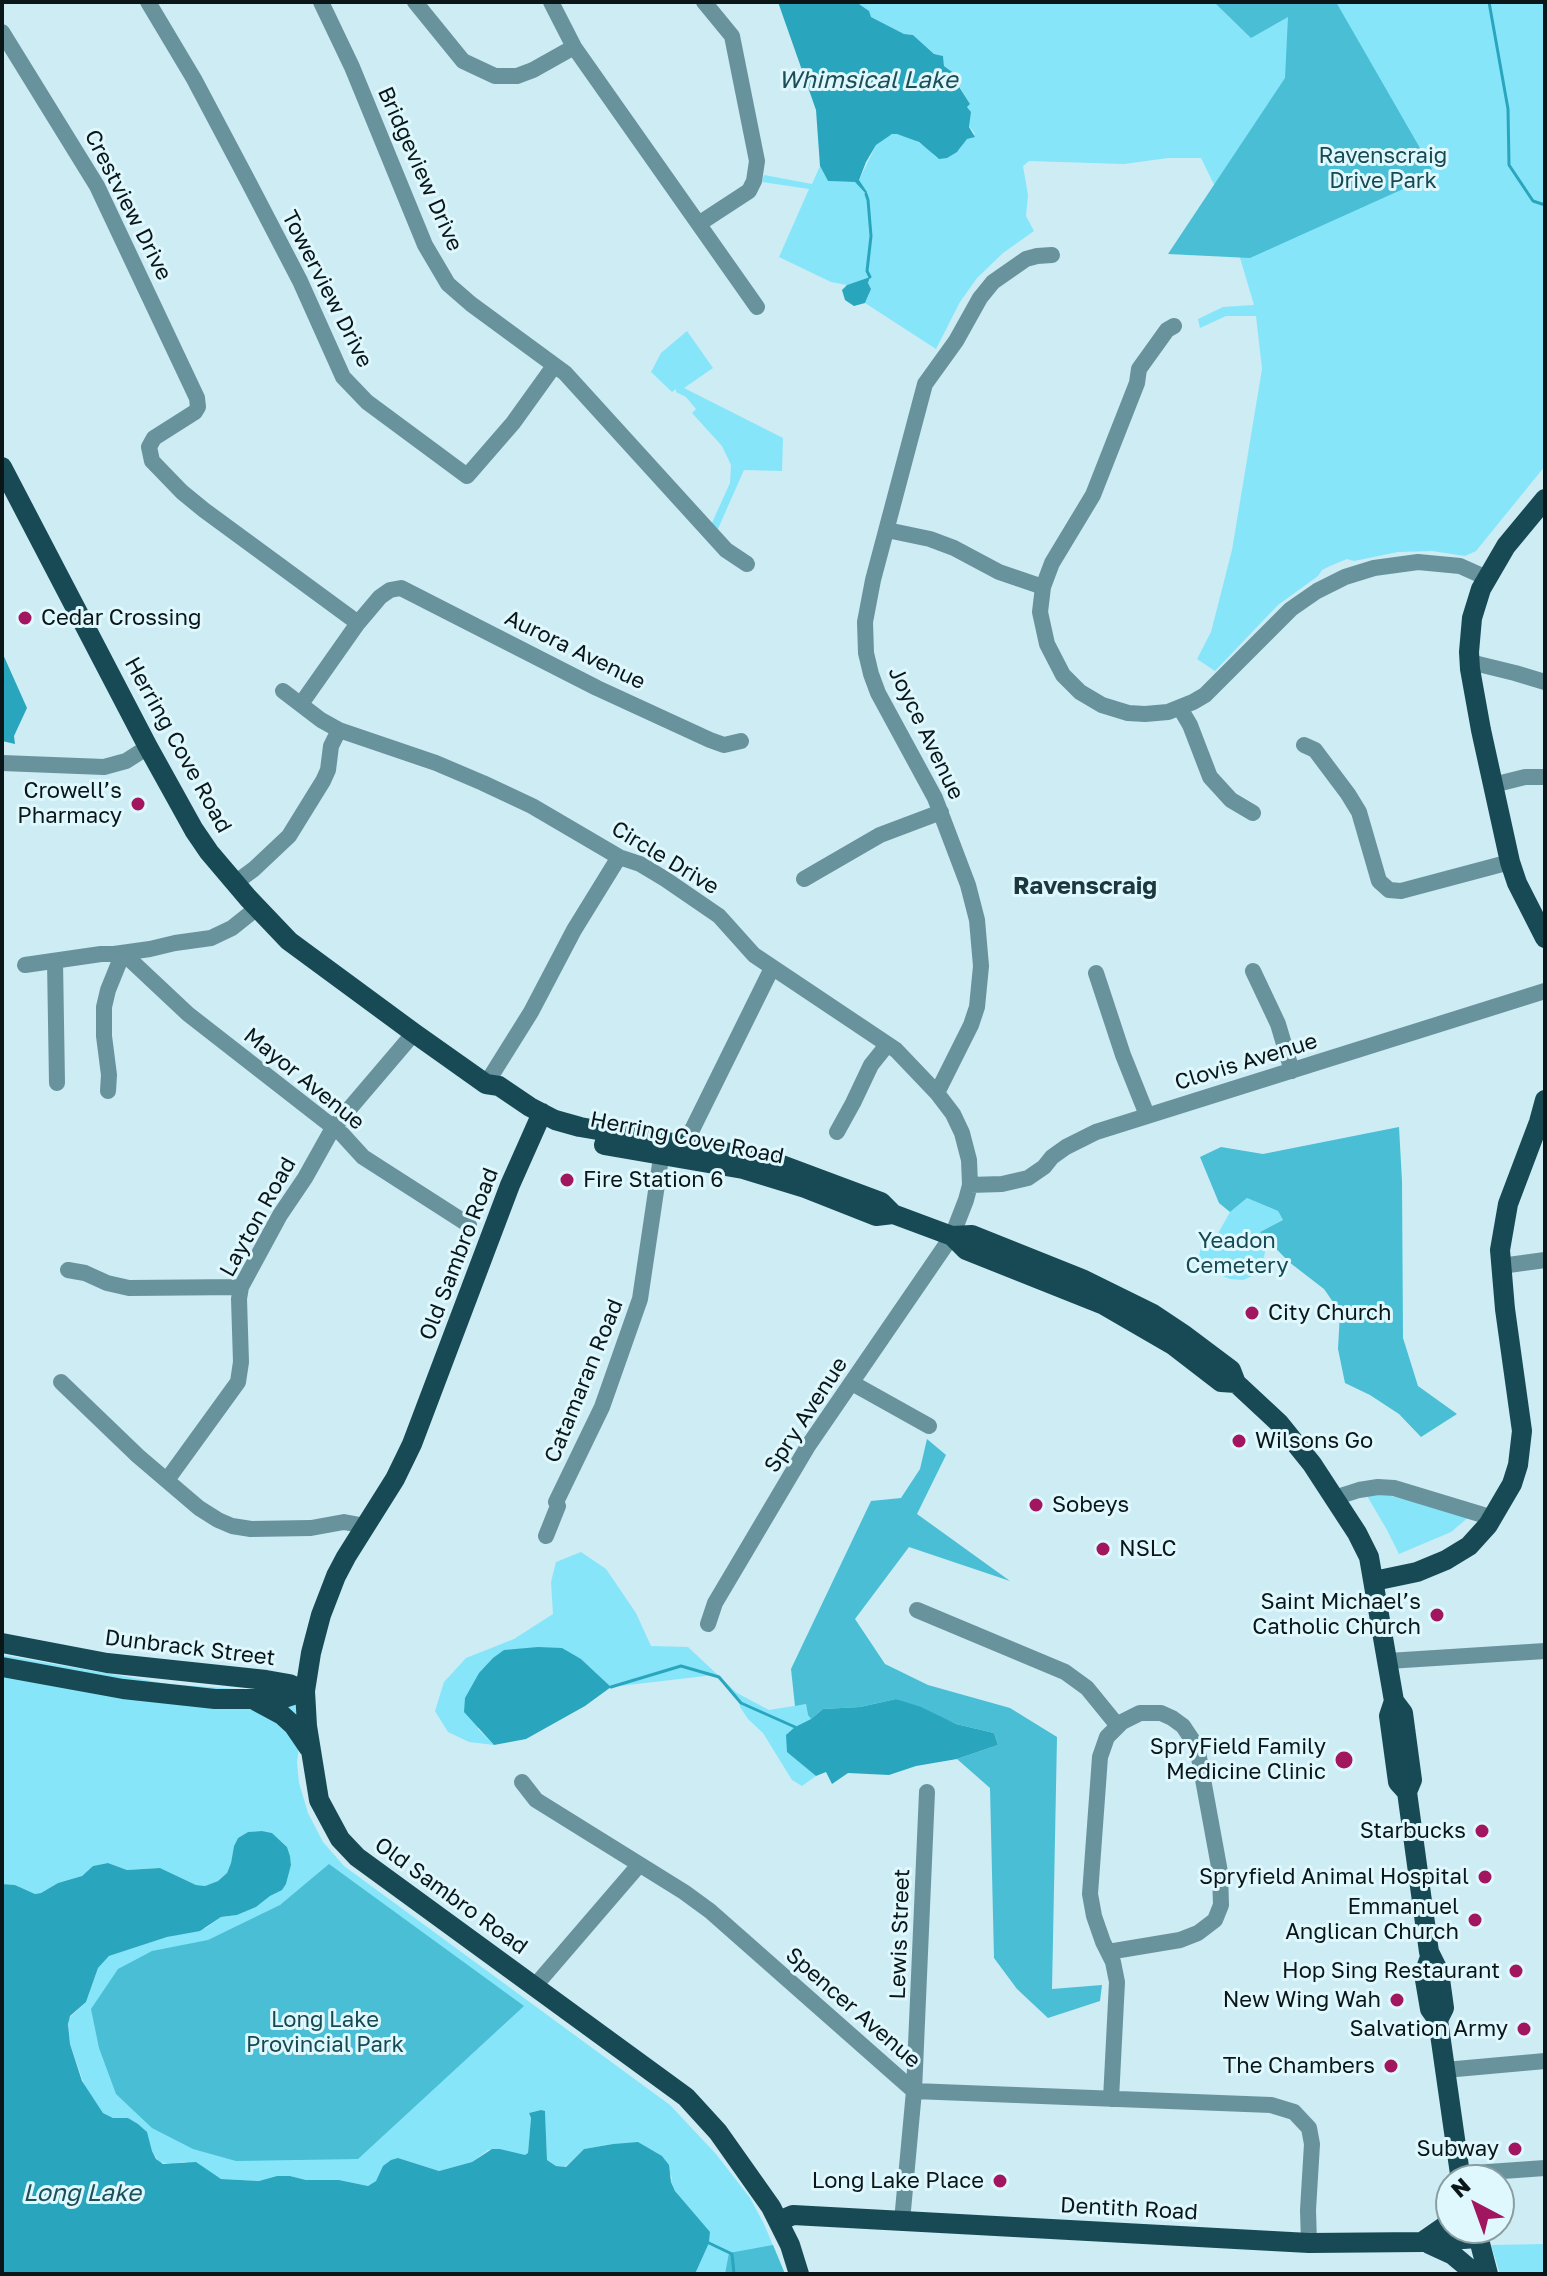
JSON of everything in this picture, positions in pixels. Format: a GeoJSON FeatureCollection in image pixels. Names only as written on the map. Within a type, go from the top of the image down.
{"type":"FeatureCollection","features":[{"type":"Feature","properties":{"kind":"main road","name":"Herring Cove Road"},"geometry":{"type":"LineString","coordinates":[[2,467],[194,830],[235,883],[289,941],[486,1084],[491,1097],[576,1140],[662,1148],[805,1188],[876,1216],[893,1214]]}},
{"type":"Feature","properties":{"kind":"main road"},"geometry":{"type":"LineString","coordinates":[[1544,503],[1506,546],[1487,578],[1472,618],[1470,662],[1510,862],[1517,883],[1545,938]]}},
{"type":"Feature","properties":{"kind":"main road"},"geometry":{"type":"LineString","coordinates":[[1374,1581],[1417,1572],[1469,1546],[1493,1518],[1512,1484],[1522,1440],[1500,1250],[1508,1204],[1545,1100]]}},
{"type":"Feature","properties":{"kind":"main road","name":"Old Sambro Road"},"geometry":{"type":"LineString","coordinates":[[539,1120],[510,1185],[412,1444],[395,1479],[346,1557],[328,1595],[315,1634],[305,1691],[310,1749],[319,1800],[329,1822],[348,1848],[390,1882],[686,2097],[718,2132],[779,2221],[799,2274]]}},
{"type":"Feature","properties":{"kind":"main road","name":"Herring Cove Road"},"geometry":{"type":"LineString","coordinates":[[662,1148],[685,1144],[782,1165],[881,1202],[893,1214],[952,1236],[966,1250],[1104,1305],[1173,1345],[1221,1382],[1236,1383],[1279,1423],[1312,1464],[1369,1557],[1394,1701],[1403,1713],[1412,1780],[1407,1792],[1430,1957],[1424,1974],[1430,2009],[1438,2020],[1459,2164]]}},
{"type":"Feature","properties":{"kind":"main road","name":"Dunbrack Street"},"geometry":{"type":"LineString","coordinates":[[2,1643],[107,1663],[266,1680],[305,1691]]}},
{"type":"Feature","properties":{"kind":"main road","name":"Dunbrack Street"},"geometry":{"type":"LineString","coordinates":[[2,1667],[142,1692],[215,1699],[281,1699],[305,1691]]}},
{"type":"Feature","properties":{"kind":"main road"},"geometry":{"type":"LineString","coordinates":[[256,1701],[282,1715],[310,1749]]}},
{"type":"Feature","properties":{"kind":"main road","name":"Dentith Road"},"geometry":{"type":"LineString","coordinates":[[779,2221],[793,2215],[1309,2243],[1435,2240]]}},
{"type":"Feature","properties":{"kind":"main road"},"geometry":{"type":"LineString","coordinates":[[1422,2242],[1435,2233]]}},
{"type":"Feature","properties":{"kind":"main road"},"geometry":{"type":"LineString","coordinates":[[1422,2242],[1453,2255],[1477,2273]]}},
{"type":"Feature","properties":{"kind":"main road"},"geometry":{"type":"LineString","coordinates":[[1471,2244],[1477,2273]]}},
{"type":"Feature","properties":{"kind":"street","name":"Towerview Drive"},"geometry":{"type":"LineString","coordinates":[[148,2],[194,79],[248,181],[300,281],[343,377],[367,402],[467,476],[513,423],[554,366]]}},
{"type":"Feature","properties":{"kind":"street","name":"Bridgeview Drive"},"geometry":{"type":"LineString","coordinates":[[321,2],[352,67],[374,127],[425,245],[448,284],[565,373],[726,550],[747,564]]}},
{"type":"Feature","properties":{"kind":"street"},"geometry":{"type":"LineString","coordinates":[[415,2],[463,61],[495,76],[517,76],[574,47]]}},
{"type":"Feature","properties":{"kind":"street"},"geometry":{"type":"LineString","coordinates":[[551,2],[574,47],[757,307]]}},
{"type":"Feature","properties":{"kind":"street"},"geometry":{"type":"LineString","coordinates":[[700,223],[749,191],[757,161],[732,36],[704,2]]}},
{"type":"Feature","properties":{"kind":"street","name":"Crestview Drive"},"geometry":{"type":"LineString","coordinates":[[2,32],[97,186],[197,398],[198,407],[193,414],[154,438],[149,452],[152,461],[204,510],[358,623]]}},
{"type":"Feature","properties":{"kind":"street","name":"Joyce Avenue"},"geometry":{"type":"LineString","coordinates":[[937,1093],[971,1025],[979,996],[981,966],[977,920],[968,885],[941,812],[878,693],[866,653],[865,622],[873,580],[925,384],[993,282],[1026,259],[1052,255]]}},
{"type":"Feature","properties":{"kind":"street"},"geometry":{"type":"LineString","coordinates":[[1174,326],[1167,330],[1139,369],[1137,383],[1093,495],[1052,563],[1043,587],[1040,612],[1044,633],[1057,666],[1070,684],[1102,705],[1128,713],[1154,714],[1180,708],[1216,686],[1291,609],[1345,577],[1374,568],[1418,562],[1460,566],[1487,578]]}},
{"type":"Feature","properties":{"kind":"street"},"geometry":{"type":"LineString","coordinates":[[887,530],[930,539],[999,572],[1043,587]]}},
{"type":"Feature","properties":{"kind":"street","name":"Aurora Avenue"},"geometry":{"type":"LineString","coordinates":[[358,623],[380,597],[390,590],[401,588],[597,688],[710,740],[724,745],[741,741]]}},
{"type":"Feature","properties":{"kind":"street"},"geometry":{"type":"LineString","coordinates":[[301,704],[358,623]]}},
{"type":"Feature","properties":{"kind":"street"},"geometry":{"type":"LineString","coordinates":[[1470,662],[1545,682]]}},
{"type":"Feature","properties":{"kind":"street","name":"Circle Drive"},"geometry":{"type":"LineString","coordinates":[[283,691],[339,730],[436,763],[483,783],[532,806],[619,857],[640,864],[719,916],[754,955],[905,1058],[953,1114],[962,1133],[969,1160],[970,1185],[952,1236]]}},
{"type":"Feature","properties":{"kind":"street"},"geometry":{"type":"LineString","coordinates":[[1180,708],[1215,784],[1231,800],[1253,813]]}},
{"type":"Feature","properties":{"kind":"street"},"geometry":{"type":"LineString","coordinates":[[235,883],[289,836],[323,781],[328,770],[331,746],[339,730]]}},
{"type":"Feature","properties":{"kind":"street"},"geometry":{"type":"LineString","coordinates":[[1304,745],[1315,750],[1348,794],[1359,812],[1379,881],[1394,891],[1510,862]]}},
{"type":"Feature","properties":{"kind":"street"},"geometry":{"type":"LineString","coordinates":[[2,763],[104,767],[126,761],[148,747]]}},
{"type":"Feature","properties":{"kind":"street"},"geometry":{"type":"LineString","coordinates":[[1493,785],[1525,777],[1545,777]]}},
{"type":"Feature","properties":{"kind":"street"},"geometry":{"type":"LineString","coordinates":[[804,879],[880,835],[941,812]]}},
{"type":"Feature","properties":{"kind":"street"},"geometry":{"type":"LineString","coordinates":[[486,1084],[531,1012],[574,930],[619,857]]}},
{"type":"Feature","properties":{"kind":"street"},"geometry":{"type":"LineString","coordinates":[[25,965],[123,953],[215,937],[257,908]]}},
{"type":"Feature","properties":{"kind":"street"},"geometry":{"type":"LineString","coordinates":[[108,1091],[104,1007],[123,953]]}},
{"type":"Feature","properties":{"kind":"street","name":"Mayor Avenue"},"geometry":{"type":"LineString","coordinates":[[123,953],[188,1014],[333,1128],[363,1157],[469,1225]]}},
{"type":"Feature","properties":{"kind":"street"},"geometry":{"type":"LineString","coordinates":[[55,961],[57,1083]]}},
{"type":"Feature","properties":{"kind":"street"},"geometry":{"type":"LineString","coordinates":[[685,1144],[772,968]]}},
{"type":"Feature","properties":{"kind":"street"},"geometry":{"type":"LineString","coordinates":[[1253,971],[1278,1024],[1292,1071]]}},
{"type":"Feature","properties":{"kind":"street"},"geometry":{"type":"LineString","coordinates":[[1096,973],[1147,1115]]}},
{"type":"Feature","properties":{"kind":"street","name":"Clovis Avenue"},"geometry":{"type":"LineString","coordinates":[[970,1185],[1002,1184],[1028,1178],[1079,1139],[1545,991]]}},
{"type":"Feature","properties":{"kind":"street","name":"Layton Road"},"geometry":{"type":"LineString","coordinates":[[167,1480],[238,1382],[241,1287],[280,1215],[333,1128],[414,1033]]}},
{"type":"Feature","properties":{"kind":"street"},"geometry":{"type":"LineString","coordinates":[[837,1132],[871,1065],[887,1045]]}},
{"type":"Feature","properties":{"kind":"street","name":"Catamaran Road"},"geometry":{"type":"LineString","coordinates":[[546,1536],[558,1506],[556,1502],[602,1407],[640,1299],[662,1148]]}},
{"type":"Feature","properties":{"kind":"street","name":"Spry Avenue"},"geometry":{"type":"LineString","coordinates":[[708,1624],[715,1603],[808,1446],[952,1236]]}},
{"type":"Feature","properties":{"kind":"street"},"geometry":{"type":"LineString","coordinates":[[1501,1266],[1545,1260]]}},
{"type":"Feature","properties":{"kind":"street"},"geometry":{"type":"LineString","coordinates":[[68,1270],[129,1288],[241,1287]]}},
{"type":"Feature","properties":{"kind":"street"},"geometry":{"type":"LineString","coordinates":[[61,1382],[138,1456],[199,1508],[218,1520],[237,1527],[311,1528],[344,1522],[365,1526]]}},
{"type":"Feature","properties":{"kind":"street"},"geometry":{"type":"LineString","coordinates":[[852,1383],[929,1426]]}},
{"type":"Feature","properties":{"kind":"street"},"geometry":{"type":"LineString","coordinates":[[1334,1498],[1359,1490],[1394,1488],[1493,1518]]}},
{"type":"Feature","properties":{"kind":"street"},"geometry":{"type":"LineString","coordinates":[[917,1610],[1065,1672],[1087,1688],[1118,1726]]}},
{"type":"Feature","properties":{"kind":"street"},"geometry":{"type":"LineString","coordinates":[[1388,1661],[1545,1651]]}},
{"type":"Feature","properties":{"kind":"street"},"geometry":{"type":"LineString","coordinates":[[1108,1952],[1180,1940],[1198,1933],[1215,1920],[1222,1900],[1220,1872],[1195,1744],[1180,1723],[1161,1713],[1140,1713],[1118,1726],[1105,1742],[1100,1757],[1090,1883],[1094,1916],[1117,1982],[1111,2099]]}},
{"type":"Feature","properties":{"kind":"street","name":"Spencer Avenue"},"geometry":{"type":"LineString","coordinates":[[522,1782],[536,1800],[710,1911],[914,2091],[1276,2106],[1294,2112],[1309,2128],[1312,2144],[1309,2243]]}},
{"type":"Feature","properties":{"kind":"street","name":"Lewis Street"},"geometry":{"type":"LineString","coordinates":[[902,2221],[914,2091],[927,1792]]}},
{"type":"Feature","properties":{"kind":"street"},"geometry":{"type":"LineString","coordinates":[[534,1987],[639,1865]]}},
{"type":"Feature","properties":{"kind":"street"},"geometry":{"type":"LineString","coordinates":[[1445,2070],[1545,2061]]}},
{"type":"Feature","properties":{"kind":"street"},"geometry":{"type":"LineString","coordinates":[[1515,2172],[1545,2168]]}},
{"type":"Feature","properties":{"kind":"green space","name":"Ravenscraig Drive Park"},"geometry":{"type":"Polygon","coordinates":[[[856,2],[1545,2],[1545,466],[1476,551],[1465,556],[1432,551],[1398,552],[1354,561],[1347,559],[1322,570],[1278,605],[1215,671],[1197,659],[1211,632],[1232,550],[1262,369],[1256,316],[1226,316],[1200,328],[1198,319],[1223,307],[1254,305],[1225,207],[1201,158],[1168,158],[1124,164],[1029,161],[1023,166],[1028,195],[1026,216],[1034,231],[1003,253],[977,278],[960,302],[936,349],[865,303],[869,295],[870,277],[847,285],[831,282],[779,257],[809,189],[762,182],[764,175],[812,184],[820,166],[828,181],[855,182],[866,194],[859,180],[876,145],[886,137],[895,133],[913,139],[937,158],[959,150],[965,140],[975,134],[969,126],[971,112],[967,107],[970,104],[949,69],[944,66],[943,56],[934,54],[913,35],[904,34],[871,17],[856,2]]]}},
{"type":"Feature","properties":{"kind":"green space"},"geometry":{"type":"Polygon","coordinates":[[[1214,2],[1336,2],[1432,169],[1412,185],[1250,258],[1168,254],[1285,78],[1288,17],[1251,38],[1214,2]]]}},
{"type":"Feature","properties":{"kind":"green space"},"geometry":{"type":"Polygon","coordinates":[[[687,331],[713,368],[684,388],[783,438],[782,471],[744,470],[717,531],[711,525],[730,483],[731,465],[722,446],[692,413],[696,409],[686,397],[676,389],[672,392],[651,372],[661,353],[687,331]]]}},
{"type":"Feature","properties":{"kind":"green space"},"geometry":{"type":"Polygon","coordinates":[[[1399,1127],[1403,1338],[1418,1386],[1457,1414],[1421,1437],[1399,1414],[1345,1383],[1338,1349],[1340,1312],[1324,1289],[1289,1262],[1260,1232],[1283,1220],[1278,1211],[1247,1198],[1230,1212],[1219,1203],[1200,1157],[1221,1147],[1263,1154],[1399,1127]]]}},
{"type":"Feature","properties":{"kind":"green space","name":"Yeadon Cemetery"},"geometry":{"type":"Polygon","coordinates":[[[1247,1198],[1278,1211],[1283,1220],[1260,1232],[1266,1247],[1262,1267],[1257,1274],[1243,1280],[1230,1279],[1215,1273],[1199,1257],[1201,1247],[1215,1239],[1230,1212],[1247,1198]]]}},
{"type":"Feature","properties":{"kind":"green space"},"geometry":{"type":"Polygon","coordinates":[[[927,1439],[946,1455],[917,1514],[1010,1581],[909,1547],[855,1619],[885,1664],[928,1685],[1010,1708],[1057,1737],[1052,1989],[1102,1985],[1100,2001],[1048,2018],[1017,1989],[994,1958],[990,1788],[957,1759],[998,1745],[994,1733],[956,1724],[896,1699],[860,1707],[823,1709],[811,1719],[806,1704],[795,1706],[791,1669],[871,1501],[901,1498],[920,1469],[927,1439]]]}},
{"type":"Feature","properties":{"kind":"green space"},"geometry":{"type":"Polygon","coordinates":[[[1363,1489],[1470,1516],[1451,1532],[1399,1554],[1363,1489]]]}},
{"type":"Feature","properties":{"kind":"green space"},"geometry":{"type":"Polygon","coordinates":[[[581,1552],[606,1569],[636,1613],[651,1646],[688,1647],[737,1693],[769,1710],[806,1704],[811,1719],[795,1727],[787,1751],[816,1776],[802,1786],[792,1780],[763,1733],[740,1707],[739,1699],[714,1675],[611,1687],[581,1659],[520,1650],[504,1650],[478,1729],[494,1745],[469,1742],[448,1732],[435,1711],[444,1682],[466,1658],[514,1639],[553,1614],[551,1582],[556,1562],[581,1552]]]}},
{"type":"Feature","properties":{"kind":"green space","name":"Long Lake Provincial Park"},"geometry":{"type":"Polygon","coordinates":[[[2,1655],[168,1684],[306,1694],[297,1762],[299,1783],[308,1813],[323,1842],[344,1866],[670,2105],[716,2154],[750,2198],[785,2274],[695,2274],[709,2243],[710,2233],[675,2191],[662,2156],[638,2143],[613,2144],[584,2149],[565,2167],[556,2166],[547,2160],[545,2112],[541,2110],[529,2113],[528,2153],[525,2156],[500,2149],[488,2150],[472,2162],[439,2171],[398,2158],[368,2186],[290,2176],[260,2181],[221,2179],[185,2162],[159,2162],[146,2132],[128,2118],[113,2118],[103,2113],[85,2087],[70,2044],[68,2019],[86,2002],[98,1968],[109,1956],[206,1928],[221,1917],[237,1915],[256,1907],[286,1884],[290,1856],[287,1847],[272,1833],[248,1832],[238,1838],[227,1873],[205,1886],[196,1885],[160,1868],[127,1870],[108,1863],[93,1866],[82,1876],[58,1883],[41,1893],[2,1884],[2,1655]]]}},
{"type":"Feature","properties":{"kind":"green space"},"geometry":{"type":"Polygon","coordinates":[[[329,1864],[524,2006],[358,2159],[236,2161],[193,2149],[152,2128],[116,2094],[99,2048],[91,2009],[118,1969],[152,1951],[208,1940],[280,1905],[329,1864]]]}},
{"type":"Feature","properties":{"kind":"green space"},"geometry":{"type":"Polygon","coordinates":[[[1545,2244],[1545,2274],[1500,2274],[1491,2245],[1545,2244]]]}},
{"type":"Feature","properties":{"kind":"green space"},"geometry":{"type":"Polygon","coordinates":[[[773,2245],[785,2274],[725,2274],[729,2253],[773,2245]]]}},
{"type":"Feature","properties":{"kind":"water","name":"Whimsical Lake"},"geometry":{"type":"Polygon","coordinates":[[[778,2],[856,2],[869,11],[871,17],[904,34],[913,35],[934,54],[943,56],[944,66],[955,74],[956,82],[970,104],[967,107],[971,112],[969,127],[975,137],[967,139],[957,152],[939,159],[919,142],[892,134],[876,145],[866,162],[859,180],[866,194],[855,182],[828,181],[820,166],[816,110],[778,2]]]}},
{"type":"Feature","properties":{"kind":"water"},"geometry":{"type":"Polygon","coordinates":[[[870,277],[868,283],[871,289],[865,303],[854,306],[845,300],[842,290],[847,285],[870,277]]]}},
{"type":"Feature","properties":{"kind":"water"},"geometry":{"type":"Polygon","coordinates":[[[2,652],[27,708],[14,736],[15,744],[2,741],[2,652]]]}},
{"type":"Feature","properties":{"kind":"water"},"geometry":{"type":"Polygon","coordinates":[[[562,1648],[581,1659],[611,1687],[585,1706],[526,1739],[494,1745],[464,1712],[465,1698],[479,1673],[504,1650],[562,1648]]]}},
{"type":"Feature","properties":{"kind":"water"},"geometry":{"type":"Polygon","coordinates":[[[896,1699],[956,1724],[994,1733],[998,1745],[957,1759],[916,1766],[889,1775],[848,1773],[832,1784],[826,1772],[816,1776],[787,1752],[786,1735],[823,1709],[860,1707],[896,1699]]]}},
{"type":"Feature","properties":{"kind":"water","name":"Long Lake"},"geometry":{"type":"Polygon","coordinates":[[[248,1832],[272,1833],[287,1847],[291,1865],[282,1890],[256,1907],[237,1915],[221,1917],[200,1931],[167,1937],[109,1956],[98,1968],[86,2002],[70,2016],[70,2044],[82,2081],[103,2113],[113,2118],[128,2118],[138,2124],[147,2132],[156,2159],[163,2164],[196,2162],[221,2179],[259,2181],[290,2176],[368,2186],[376,2181],[383,2166],[398,2158],[439,2171],[472,2162],[492,2149],[525,2155],[528,2153],[529,2113],[545,2111],[547,2160],[556,2166],[566,2167],[584,2149],[613,2144],[638,2142],[662,2156],[669,2165],[675,2191],[710,2232],[709,2243],[695,2274],[2,2274],[2,1884],[41,1893],[58,1883],[82,1876],[93,1866],[108,1863],[127,1870],[160,1868],[196,1885],[205,1886],[227,1873],[238,1838],[248,1832]]]}},
{"type":"Feature","properties":{"kind":"waterway"},"geometry":{"type":"LineString","coordinates":[[1489,2],[1508,109],[1509,165],[1533,201],[1545,205]]}},
{"type":"Feature","properties":{"kind":"waterway"},"geometry":{"type":"LineString","coordinates":[[866,194],[871,236],[867,271],[870,277]]}},
{"type":"Feature","properties":{"kind":"waterway"},"geometry":{"type":"LineString","coordinates":[[611,1687],[681,1666],[719,1677],[741,1703],[795,1727]]}},
{"type":"Feature","properties":{"kind":"waterway"},"geometry":{"type":"LineString","coordinates":[[709,2243],[732,2254],[734,2274]]}},
{"type":"Feature","properties":{"kind":"place","name":"Cedar Crossing"},"geometry":{"type":"Point","coordinates":[25,618]}},
{"type":"Feature","properties":{"kind":"place","name":"Crowell’s Pharmacy"},"geometry":{"type":"Point","coordinates":[138,804]}},
{"type":"Feature","properties":{"kind":"place","name":"Fire Station 6"},"geometry":{"type":"Point","coordinates":[567,1180]}},
{"type":"Feature","properties":{"kind":"place","name":"City Church"},"geometry":{"type":"Point","coordinates":[1252,1313]}},
{"type":"Feature","properties":{"kind":"place","name":"Wilsons Go"},"geometry":{"type":"Point","coordinates":[1239,1441]}},
{"type":"Feature","properties":{"kind":"place","name":"Sobeys"},"geometry":{"type":"Point","coordinates":[1036,1505]}},
{"type":"Feature","properties":{"kind":"place","name":"NSLC"},"geometry":{"type":"Point","coordinates":[1103,1549]}},
{"type":"Feature","properties":{"kind":"place","name":"Saint Michael’s Catholic Church"},"geometry":{"type":"Point","coordinates":[1437,1615]}},
{"type":"Feature","properties":{"kind":"place","name":"SpryField Family Medicine Clinic"},"geometry":{"type":"Point","coordinates":[1344,1760]}},
{"type":"Feature","properties":{"kind":"place","name":"Starbucks"},"geometry":{"type":"Point","coordinates":[1482,1831]}},
{"type":"Feature","properties":{"kind":"place","name":"Spryfield Animal Hospital"},"geometry":{"type":"Point","coordinates":[1485,1877]}},
{"type":"Feature","properties":{"kind":"place","name":"Emmanuel Anglican Church"},"geometry":{"type":"Point","coordinates":[1475,1920]}},
{"type":"Feature","properties":{"kind":"place","name":"Hop Sing Restaurant"},"geometry":{"type":"Point","coordinates":[1516,1971]}},
{"type":"Feature","properties":{"kind":"place","name":"New Wing Wah"},"geometry":{"type":"Point","coordinates":[1397,2000]}},
{"type":"Feature","properties":{"kind":"place","name":"Salvation Army"},"geometry":{"type":"Point","coordinates":[1524,2029]}},
{"type":"Feature","properties":{"kind":"place","name":"The Chambers"},"geometry":{"type":"Point","coordinates":[1391,2066]}},
{"type":"Feature","properties":{"kind":"place","name":"Subway"},"geometry":{"type":"Point","coordinates":[1515,2149]}},
{"type":"Feature","properties":{"kind":"place","name":"Long Lake Place"},"geometry":{"type":"Point","coordinates":[1000,2181]}},
{"type":"Feature","properties":{"kind":"district","name":"Ravenscraig"},"geometry":{"type":"Point","coordinates":[1085,886]}}]}
